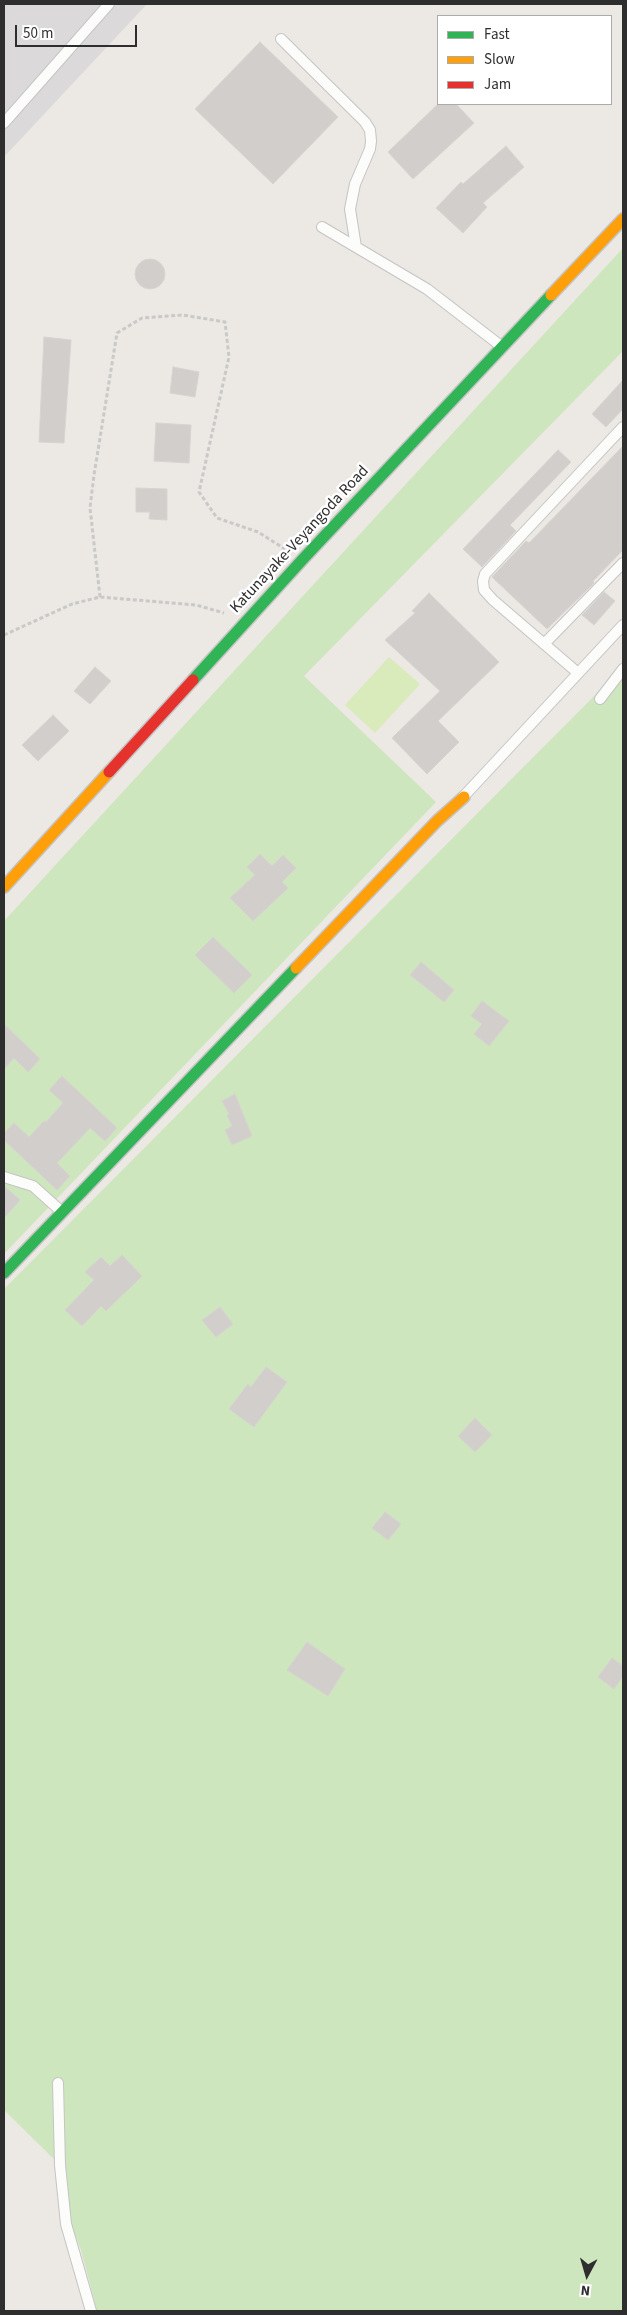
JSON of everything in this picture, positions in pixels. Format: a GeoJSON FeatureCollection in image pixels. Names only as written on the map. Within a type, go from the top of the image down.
{"type":"FeatureCollection","features":[{"type":"Feature","properties":{"kind":"main road","name":"Katunayake-Veyangoda Road"},"geometry":{"type":"LineString","coordinates":[[4,887],[303,559],[501,346],[623,219]]}},
{"type":"Feature","properties":{"kind":"main road"},"geometry":{"type":"LineString","coordinates":[[4,1273],[437,821],[464,797]]}},
{"type":"Feature","properties":{"kind":"lane"},"geometry":{"type":"LineString","coordinates":[[4,123],[109,4]]}},
{"type":"Feature","properties":{"kind":"lane"},"geometry":{"type":"LineString","coordinates":[[281,39],[365,122],[370,130],[372,141],[370,149],[355,184],[350,209],[356,247]]}},
{"type":"Feature","properties":{"kind":"lane"},"geometry":{"type":"LineString","coordinates":[[322,227],[427,289],[501,346]]}},
{"type":"Feature","properties":{"kind":"lane"},"geometry":{"type":"LineString","coordinates":[[578,674],[484,590],[483,577],[623,427]]}},
{"type":"Feature","properties":{"kind":"lane"},"geometry":{"type":"LineString","coordinates":[[544,644],[623,563]]}},
{"type":"Feature","properties":{"kind":"lane"},"geometry":{"type":"LineString","coordinates":[[464,797],[623,625]]}},
{"type":"Feature","properties":{"kind":"lane"},"geometry":{"type":"LineString","coordinates":[[600,699],[623,669]]}},
{"type":"Feature","properties":{"kind":"lane"},"geometry":{"type":"LineString","coordinates":[[4,1177],[33,1186],[62,1212]]}},
{"type":"Feature","properties":{"kind":"lane"},"geometry":{"type":"LineString","coordinates":[[58,2083],[60,2165],[66,2224],[91,2311]]}},
{"type":"Feature","properties":{"kind":"path"},"geometry":{"type":"LineString","coordinates":[[100,597],[90,508],[94,475],[117,333],[142,318],[183,315],[225,322],[229,357],[200,492],[217,518],[258,532],[303,559]]}},
{"type":"Feature","properties":{"kind":"path"},"geometry":{"type":"LineString","coordinates":[[4,636],[72,604],[100,597],[196,606],[227,614],[245,624]]}},
{"type":"Feature","properties":{"kind":"shaded area"},"geometry":{"type":"Polygon","coordinates":[[[4,4],[147,4],[4,157],[4,4]]]}},
{"type":"Feature","properties":{"kind":"green space"},"geometry":{"type":"Polygon","coordinates":[[[623,248],[623,351],[304,676],[436,802],[4,1254],[4,921],[623,248]]]}},
{"type":"Feature","properties":{"kind":"green space"},"geometry":{"type":"Polygon","coordinates":[[[389,657],[420,684],[375,733],[345,705],[389,657]]]}},
{"type":"Feature","properties":{"kind":"green space"},"geometry":{"type":"Polygon","coordinates":[[[623,667],[623,2311],[94,2311],[95,2303],[81,2250],[72,2227],[67,2199],[66,2171],[4,2110],[4,1289],[623,667]]]}},
{"type":"Feature","properties":{"kind":"building"},"geometry":{"type":"Polygon","coordinates":[[[260,42],[338,117],[273,184],[195,109],[260,42]]]}},
{"type":"Feature","properties":{"kind":"building"},"geometry":{"type":"Polygon","coordinates":[[[437,105],[457,105],[474,123],[413,179],[388,152],[437,105]]]}},
{"type":"Feature","properties":{"kind":"building"},"geometry":{"type":"Polygon","coordinates":[[[506,146],[524,167],[483,203],[487,207],[463,233],[436,208],[461,182],[463,184],[506,146]]]}},
{"type":"Feature","properties":{"kind":"building"},"geometry":{"type":"Polygon","coordinates":[[[150,259],[161,263],[165,274],[161,285],[150,289],[139,285],[135,274],[139,263],[150,259]]]}},
{"type":"Feature","properties":{"kind":"building"},"geometry":{"type":"Polygon","coordinates":[[[44,337],[71,340],[64,443],[39,442],[44,337]]]}},
{"type":"Feature","properties":{"kind":"building"},"geometry":{"type":"Polygon","coordinates":[[[173,367],[199,372],[195,397],[170,393],[173,367]]]}},
{"type":"Feature","properties":{"kind":"building"},"geometry":{"type":"Polygon","coordinates":[[[623,380],[623,409],[606,427],[592,414],[623,380]]]}},
{"type":"Feature","properties":{"kind":"building"},"geometry":{"type":"Polygon","coordinates":[[[156,423],[191,425],[189,463],[154,461],[156,423]]]}},
{"type":"Feature","properties":{"kind":"building"},"geometry":{"type":"Polygon","coordinates":[[[623,446],[623,550],[593,581],[594,583],[547,629],[492,577],[526,541],[529,543],[623,446]]]}},
{"type":"Feature","properties":{"kind":"building"},"geometry":{"type":"Polygon","coordinates":[[[558,450],[571,462],[510,525],[516,531],[482,567],[463,549],[558,450]]]}},
{"type":"Feature","properties":{"kind":"building"},"geometry":{"type":"Polygon","coordinates":[[[136,488],[167,489],[167,520],[149,519],[150,512],[136,512],[136,488]]]}},
{"type":"Feature","properties":{"kind":"building"},"geometry":{"type":"Polygon","coordinates":[[[604,592],[615,601],[594,625],[582,615],[604,592]]]}},
{"type":"Feature","properties":{"kind":"building"},"geometry":{"type":"Polygon","coordinates":[[[429,593],[499,662],[438,721],[459,742],[427,774],[392,738],[440,691],[385,640],[415,613],[412,611],[429,593]]]}},
{"type":"Feature","properties":{"kind":"building"},"geometry":{"type":"Polygon","coordinates":[[[95,667],[111,681],[90,704],[74,691],[95,667]]]}},
{"type":"Feature","properties":{"kind":"building"},"geometry":{"type":"Polygon","coordinates":[[[53,715],[69,731],[38,761],[22,745],[53,715]]]}},
{"type":"Feature","properties":{"kind":"building"},"geometry":{"type":"Polygon","coordinates":[[[260,854],[272,866],[283,855],[296,868],[282,882],[288,888],[253,921],[230,898],[255,875],[247,867],[260,854]]]}},
{"type":"Feature","properties":{"kind":"building"},"geometry":{"type":"Polygon","coordinates":[[[213,937],[252,975],[234,993],[195,955],[213,937]]]}},
{"type":"Feature","properties":{"kind":"building"},"geometry":{"type":"Polygon","coordinates":[[[421,962],[454,990],[444,1002],[410,975],[421,962]]]}},
{"type":"Feature","properties":{"kind":"building"},"geometry":{"type":"Polygon","coordinates":[[[482,1001],[509,1021],[489,1046],[474,1034],[482,1024],[471,1016],[482,1001]]]}},
{"type":"Feature","properties":{"kind":"building"},"geometry":{"type":"Polygon","coordinates":[[[4,1024],[40,1059],[28,1072],[14,1058],[4,1069],[4,1024]]]}},
{"type":"Feature","properties":{"kind":"building"},"geometry":{"type":"Polygon","coordinates":[[[62,1076],[117,1128],[105,1141],[90,1128],[57,1163],[70,1176],[57,1190],[4,1140],[4,1133],[14,1123],[29,1137],[44,1121],[46,1122],[63,1103],[49,1090],[62,1076]]]}},
{"type":"Feature","properties":{"kind":"building"},"geometry":{"type":"Polygon","coordinates":[[[235,1094],[252,1136],[232,1145],[225,1130],[232,1126],[227,1115],[229,1114],[222,1101],[235,1094]]]}},
{"type":"Feature","properties":{"kind":"building"},"geometry":{"type":"Polygon","coordinates":[[[4,1186],[20,1200],[4,1218],[4,1186]]]}},
{"type":"Feature","properties":{"kind":"building"},"geometry":{"type":"Polygon","coordinates":[[[122,1255],[142,1276],[106,1311],[101,1306],[82,1326],[65,1310],[94,1280],[85,1272],[101,1257],[110,1266],[122,1255]]]}},
{"type":"Feature","properties":{"kind":"building"},"geometry":{"type":"Polygon","coordinates":[[[220,1307],[233,1324],[216,1337],[202,1320],[220,1307]]]}},
{"type":"Feature","properties":{"kind":"building"},"geometry":{"type":"Polygon","coordinates":[[[266,1367],[287,1382],[254,1427],[229,1409],[248,1384],[251,1387],[266,1367]]]}},
{"type":"Feature","properties":{"kind":"building"},"geometry":{"type":"Polygon","coordinates":[[[475,1418],[492,1435],[475,1452],[458,1436],[475,1418]]]}},
{"type":"Feature","properties":{"kind":"building"},"geometry":{"type":"Polygon","coordinates":[[[385,1512],[401,1524],[388,1540],[372,1528],[385,1512]]]}},
{"type":"Feature","properties":{"kind":"building"},"geometry":{"type":"Polygon","coordinates":[[[307,1642],[345,1669],[328,1696],[287,1670],[307,1642]]]}},
{"type":"Feature","properties":{"kind":"building"},"geometry":{"type":"Polygon","coordinates":[[[612,1658],[623,1666],[623,1676],[614,1689],[598,1677],[612,1658]]]}},
{"type":"Feature","properties":{"kind":"traffic: fast"},"geometry":{"type":"LineString","coordinates":[[193,680],[303,559],[551,295]]}},
{"type":"Feature","properties":{"kind":"traffic: fast"},"geometry":{"type":"LineString","coordinates":[[4,1273],[296,968]]}},
{"type":"Feature","properties":{"kind":"traffic: slow"},"geometry":{"type":"LineString","coordinates":[[551,295],[623,219]]}},
{"type":"Feature","properties":{"kind":"traffic: slow"},"geometry":{"type":"LineString","coordinates":[[4,887],[109,772]]}},
{"type":"Feature","properties":{"kind":"traffic: slow"},"geometry":{"type":"LineString","coordinates":[[296,968],[437,821],[464,797]]}},
{"type":"Feature","properties":{"kind":"traffic: jam"},"geometry":{"type":"LineString","coordinates":[[109,772],[193,680]]}}]}
